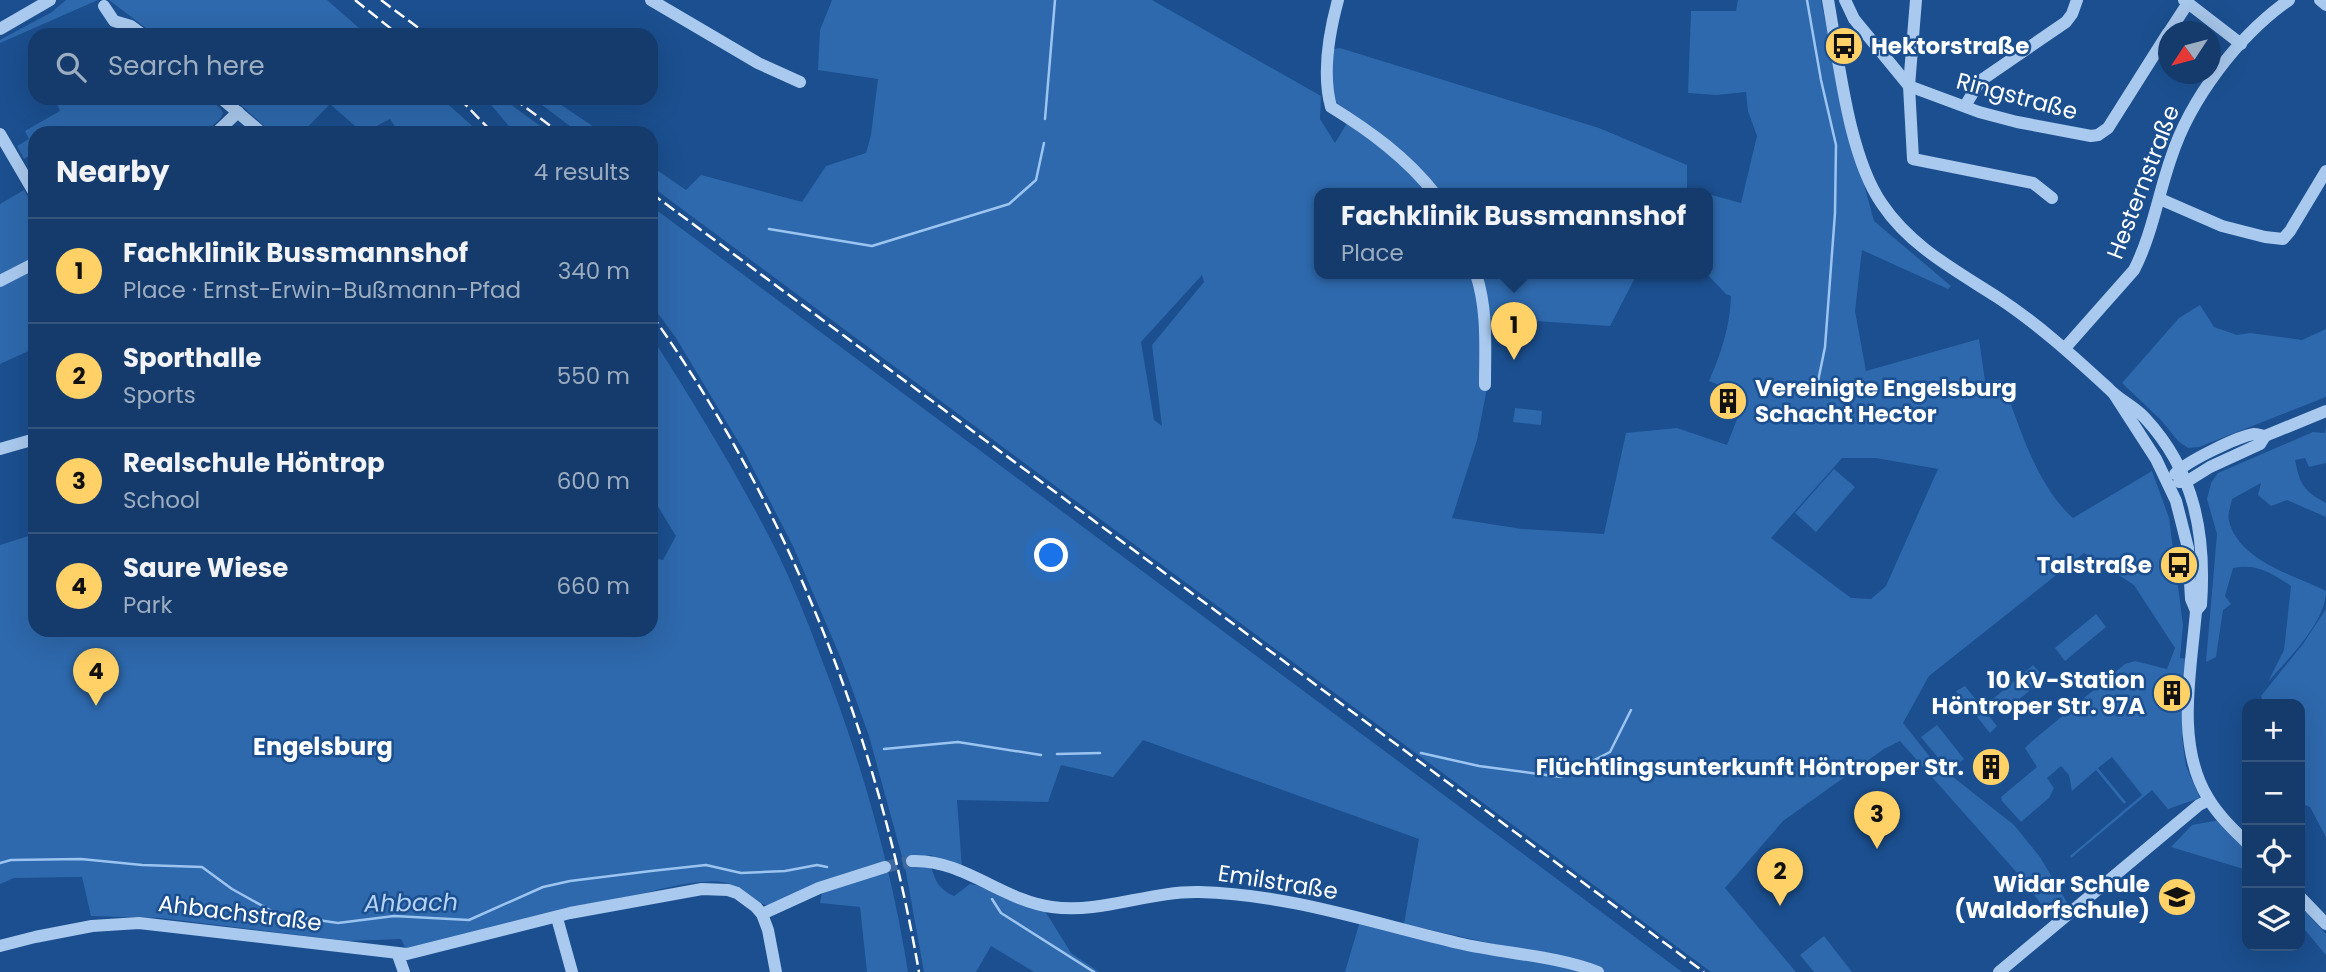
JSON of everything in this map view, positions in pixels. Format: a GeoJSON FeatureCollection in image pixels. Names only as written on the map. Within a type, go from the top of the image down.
{"type":"FeatureCollection","features":[{"type":"Feature","properties":{"kind":"street"},"geometry":{"type":"LineString","coordinates":[[0,29],[50,0]]}},
{"type":"Feature","properties":{"kind":"street"},"geometry":{"type":"LineString","coordinates":[[651,0],[758,63],[800,82]]}},
{"type":"Feature","properties":{"kind":"street"},"geometry":{"type":"LineString","coordinates":[[1338,0],[1327,76],[1331,107],[1356,122],[1409,163],[1430,188]]}},
{"type":"Feature","properties":{"kind":"street"},"geometry":{"type":"LineString","coordinates":[[1828,0],[1853,132],[1864,168],[1881,203],[1918,245],[2039,326],[2065,348],[2114,394],[2145,418],[2170,450],[2186,482],[2198,520],[2204,567],[2202,605],[2196,611]]}},
{"type":"Feature","properties":{"kind":"street"},"geometry":{"type":"LineString","coordinates":[[1845,0],[1854,19],[1909,86]]}},
{"type":"Feature","properties":{"kind":"street"},"geometry":{"type":"LineString","coordinates":[[1916,0],[1909,86],[1913,159],[2033,183],[2052,198]]}},
{"type":"Feature","properties":{"kind":"street"},"geometry":{"type":"LineString","coordinates":[[1965,106],[1980,81],[2066,22],[2077,0]]}},
{"type":"Feature","properties":{"kind":"street","name":"Hesternstraße"},"geometry":{"type":"LineString","coordinates":[[2065,348],[2134,270],[2160,199],[2170,160],[2185,123],[2205,89],[2241,44],[2289,0]]}},
{"type":"Feature","properties":{"kind":"street"},"geometry":{"type":"LineString","coordinates":[[2320,0],[2326,5]]}},
{"type":"Feature","properties":{"kind":"street"},"geometry":{"type":"LineString","coordinates":[[2186,1],[2241,44]]}},
{"type":"Feature","properties":{"kind":"street","name":"Ringstraße"},"geometry":{"type":"LineString","coordinates":[[2175,21],[2186,1]]}},
{"type":"Feature","properties":{"kind":"street"},"geometry":{"type":"LineString","coordinates":[[104,6],[114,21],[134,28]]}},
{"type":"Feature","properties":{"kind":"street","name":"Ringstraße"},"geometry":{"type":"LineString","coordinates":[[1909,86],[2017,122],[2098,135],[2108,128],[2158,49]]}},
{"type":"Feature","properties":{"kind":"street"},"geometry":{"type":"LineString","coordinates":[[230,105],[254,126]]}},
{"type":"Feature","properties":{"kind":"street"},"geometry":{"type":"LineString","coordinates":[[223,126],[238,112]]}},
{"type":"Feature","properties":{"kind":"street"},"geometry":{"type":"LineString","coordinates":[[0,134],[28,182]]}},
{"type":"Feature","properties":{"kind":"street"},"geometry":{"type":"LineString","coordinates":[[2160,199],[2222,226],[2283,239],[2326,171]]}},
{"type":"Feature","properties":{"kind":"street"},"geometry":{"type":"LineString","coordinates":[[0,281],[28,267]]}},
{"type":"Feature","properties":{"kind":"street"},"geometry":{"type":"LineString","coordinates":[[1477,279],[1484,314],[1485,385]]}},
{"type":"Feature","properties":{"kind":"street"},"geometry":{"type":"LineString","coordinates":[[2114,394],[2168,481],[2176,502],[2188,548],[2191,598],[2196,611],[2188,740],[2196,774],[2209,800],[2242,837]]}},
{"type":"Feature","properties":{"kind":"street"},"geometry":{"type":"LineString","coordinates":[[2168,481],[2180,468],[2204,454],[2254,434],[2265,436],[2326,411]]}},
{"type":"Feature","properties":{"kind":"street"},"geometry":{"type":"LineString","coordinates":[[2168,481],[2186,482],[2210,467],[2260,444],[2265,436]]}},
{"type":"Feature","properties":{"kind":"street"},"geometry":{"type":"LineString","coordinates":[[0,449],[28,441]]}},
{"type":"Feature","properties":{"kind":"street"},"geometry":{"type":"LineString","coordinates":[[2170,450],[2186,454],[2204,454]]}},
{"type":"Feature","properties":{"kind":"street"},"geometry":{"type":"LineString","coordinates":[[1999,972],[2199,805],[2209,800]]}},
{"type":"Feature","properties":{"kind":"street","name":"Emilstraße"},"geometry":{"type":"LineString","coordinates":[[912,861],[935,862],[1050,907],[1083,908],[1188,891],[1264,897],[1458,943],[1553,960],[1598,972]]}},
{"type":"Feature","properties":{"kind":"street"},"geometry":{"type":"LineString","coordinates":[[776,972],[762,914],[819,888],[885,867]]}},
{"type":"Feature","properties":{"kind":"street","name":"Ahbachstraße"},"geometry":{"type":"LineString","coordinates":[[0,946],[92,926],[139,923],[253,934],[398,955],[557,918],[702,889],[737,893],[762,914]]}},
{"type":"Feature","properties":{"kind":"street"},"geometry":{"type":"LineString","coordinates":[[2305,902],[2326,924]]}},
{"type":"Feature","properties":{"kind":"street"},"geometry":{"type":"LineString","coordinates":[[557,918],[572,972]]}},
{"type":"Feature","properties":{"kind":"street"},"geometry":{"type":"LineString","coordinates":[[398,955],[404,972]]}},
{"type":"Feature","properties":{"kind":"shaded area"},"geometry":{"type":"Polygon","coordinates":[[[66,0],[98,0],[34,28],[28,28],[28,31],[0,43],[0,40],[52,12],[66,0]]]}},
{"type":"Feature","properties":{"kind":"shaded area"},"geometry":{"type":"Polygon","coordinates":[[[109,0],[327,0],[359,28],[146,28],[109,0]]]}},
{"type":"Feature","properties":{"kind":"shaded area"},"geometry":{"type":"Polygon","coordinates":[[[832,0],[1152,0],[1321,96],[1320,119],[1335,143],[1347,123],[1398,160],[1424,188],[1314,188],[1314,279],[1634,279],[1610,326],[1488,318],[1487,388],[1477,440],[1452,518],[1522,529],[1604,534],[1626,433],[1677,428],[1727,445],[1746,396],[1709,381],[1724,340],[1731,296],[1712,279],[1713,195],[1741,203],[1757,136],[1748,111],[1746,92],[1716,95],[1688,93],[1691,11],[1736,11],[1738,0],[1821,0],[1841,100],[1874,221],[1951,286],[1948,289],[1862,250],[1855,311],[1866,371],[1979,339],[1985,381],[2002,380],[2039,472],[2060,504],[2073,518],[2152,471],[2169,518],[2183,625],[2180,658],[2189,659],[2182,739],[2186,766],[2200,798],[2168,809],[2152,790],[2071,858],[2070,856],[2142,795],[2112,757],[2098,768],[2126,802],[2124,804],[2096,770],[2072,791],[2069,775],[2061,766],[2047,778],[2054,788],[2049,798],[2021,822],[2002,801],[2001,797],[2037,767],[2025,748],[2031,742],[2125,664],[2135,661],[2167,669],[2175,648],[2134,585],[2084,553],[1929,676],[1903,723],[1934,762],[2014,825],[2040,857],[2071,909],[2055,922],[2018,874],[1900,741],[1884,749],[1783,821],[1725,888],[1796,972],[1711,972],[658,191],[658,171],[686,190],[701,175],[802,202],[826,166],[866,153],[878,79],[818,70],[820,30],[832,0]],[[1202,275],[1141,342],[1154,420],[1162,426],[1152,345],[1204,282],[1202,275]],[[1842,458],[1771,538],[1851,598],[1871,599],[1886,586],[1938,469],[1876,458],[1842,458]]]}},
{"type":"Feature","properties":{"kind":"shaded area"},"geometry":{"type":"Polygon","coordinates":[[[1340,48],[1599,128],[1687,165],[1687,188],[1432,188],[1335,105],[1331,88],[1333,49],[1340,48]]]}},
{"type":"Feature","properties":{"kind":"shaded area"},"geometry":{"type":"Polygon","coordinates":[[[57,105],[216,105],[223,113],[212,126],[34,126],[60,111],[57,105]]]}},
{"type":"Feature","properties":{"kind":"shaded area"},"geometry":{"type":"Polygon","coordinates":[[[241,105],[329,105],[309,126],[264,126],[241,105]]]}},
{"type":"Feature","properties":{"kind":"shaded area"},"geometry":{"type":"Polygon","coordinates":[[[331,105],[449,105],[472,126],[394,126],[390,119],[376,126],[355,126],[331,105]]]}},
{"type":"Feature","properties":{"kind":"shaded area"},"geometry":{"type":"Polygon","coordinates":[[[491,105],[512,105],[540,126],[509,126],[491,105]]]}},
{"type":"Feature","properties":{"kind":"shaded area"},"geometry":{"type":"Polygon","coordinates":[[[542,105],[561,105],[593,126],[570,126],[542,105]]]}},
{"type":"Feature","properties":{"kind":"shaded area"},"geometry":{"type":"Polygon","coordinates":[[[28,140],[28,156],[24,159],[17,146],[28,140]]]}},
{"type":"Feature","properties":{"kind":"shaded area"},"geometry":{"type":"Polygon","coordinates":[[[24,190],[28,197],[28,261],[0,275],[0,204],[24,190]]]}},
{"type":"Feature","properties":{"kind":"shaded area"},"geometry":{"type":"Polygon","coordinates":[[[658,211],[1682,972],[1603,972],[1538,954],[1404,924],[1419,839],[1143,740],[1113,777],[1061,765],[1048,802],[957,800],[962,868],[931,855],[904,864],[869,736],[842,661],[793,546],[744,451],[676,338],[658,314],[658,211]]]}},
{"type":"Feature","properties":{"kind":"shaded area"},"geometry":{"type":"Polygon","coordinates":[[[28,273],[28,351],[0,364],[0,287],[28,273]]]}},
{"type":"Feature","properties":{"kind":"shaded area"},"geometry":{"type":"Polygon","coordinates":[[[2200,305],[2214,327],[2237,335],[2250,333],[2302,340],[2326,329],[2326,397],[2199,447],[2188,448],[2178,441],[2161,420],[2122,383],[2179,318],[2200,305]]]}},
{"type":"Feature","properties":{"kind":"shaded area"},"geometry":{"type":"Polygon","coordinates":[[[658,347],[748,496],[789,577],[805,616],[835,693],[873,811],[893,891],[908,972],[867,972],[860,907],[820,903],[824,881],[769,905],[758,902],[722,882],[688,884],[547,914],[406,949],[401,939],[348,941],[160,918],[91,916],[82,877],[14,878],[0,884],[0,545],[28,536],[28,637],[658,637],[658,559],[663,560],[676,536],[658,506],[658,347]]]}},
{"type":"Feature","properties":{"kind":"shaded area"},"geometry":{"type":"Polygon","coordinates":[[[1515,408],[1542,411],[1541,425],[1513,422],[1515,408]]]}},
{"type":"Feature","properties":{"kind":"shaded area"},"geometry":{"type":"Polygon","coordinates":[[[2326,427],[2326,463],[2309,467],[2305,458],[2295,460],[2304,486],[2326,503],[2326,517],[2287,500],[2271,506],[2258,495],[2261,483],[2232,499],[2228,516],[2235,535],[2256,557],[2326,591],[2320,615],[2304,640],[2268,682],[2284,650],[2291,586],[2264,570],[2233,568],[2225,596],[2231,604],[2223,610],[2216,657],[2206,662],[2217,534],[2207,499],[2211,483],[2218,473],[2313,432],[2325,433],[2326,427]]]}},
{"type":"Feature","properties":{"kind":"shaded area"},"geometry":{"type":"Polygon","coordinates":[[[1834,469],[1855,487],[1816,532],[1795,513],[1834,469]]]}},
{"type":"Feature","properties":{"kind":"shaded area"},"geometry":{"type":"Polygon","coordinates":[[[2326,609],[2326,837],[2310,807],[2305,805],[2305,699],[2262,699],[2261,696],[2303,644],[2326,609]]]}},
{"type":"Feature","properties":{"kind":"shaded area"},"geometry":{"type":"Polygon","coordinates":[[[2096,614],[2106,627],[2065,661],[2055,648],[2096,614]]]}},
{"type":"Feature","properties":{"kind":"shaded area"},"geometry":{"type":"Polygon","coordinates":[[[2033,665],[2045,678],[2004,712],[1993,699],[2033,665]]]}},
{"type":"Feature","properties":{"kind":"shaded area"},"geometry":{"type":"Polygon","coordinates":[[[1965,686],[1997,726],[1990,733],[1956,691],[1965,686]]]}},
{"type":"Feature","properties":{"kind":"shaded area"},"geometry":{"type":"Polygon","coordinates":[[[1937,725],[1964,759],[1949,771],[1921,737],[1937,725]]]}},
{"type":"Feature","properties":{"kind":"shaded area"},"geometry":{"type":"Polygon","coordinates":[[[2220,820],[2242,844],[2242,868],[2171,847],[2192,825],[2220,820]]]}},
{"type":"Feature","properties":{"kind":"shaded area"},"geometry":{"type":"Polygon","coordinates":[[[931,866],[939,885],[954,896],[970,884],[986,887],[1045,911],[1071,953],[1099,972],[1034,972],[991,946],[976,972],[924,972],[905,867],[931,866]]]}},
{"type":"Feature","properties":{"kind":"shaded area"},"geometry":{"type":"Polygon","coordinates":[[[2305,911],[2326,934],[2326,955],[2305,930],[2305,911]]]}},
{"type":"Feature","properties":{"kind":"shaded area"},"geometry":{"type":"Polygon","coordinates":[[[1360,921],[1586,972],[1345,972],[1360,921]]]}},
{"type":"Feature","properties":{"kind":"shaded area"},"geometry":{"type":"Polygon","coordinates":[[[1824,936],[1852,972],[1814,972],[1800,955],[1824,936]]]}},
{"type":"Feature","properties":{"kind":"waterway"},"geometry":{"type":"LineString","coordinates":[[1045,119],[1055,0]]}},
{"type":"Feature","properties":{"kind":"waterway"},"geometry":{"type":"LineString","coordinates":[[1807,0],[1836,145],[1835,213],[1825,347],[1816,391]]}},
{"type":"Feature","properties":{"kind":"waterway"},"geometry":{"type":"LineString","coordinates":[[769,229],[872,246],[1009,204],[1036,180],[1044,143]]}},
{"type":"Feature","properties":{"kind":"waterway"},"geometry":{"type":"LineString","coordinates":[[1421,753],[1479,766],[1561,777],[1610,752],[1631,710]]}},
{"type":"Feature","properties":{"kind":"waterway"},"geometry":{"type":"LineString","coordinates":[[884,749],[958,742],[1041,755]]}},
{"type":"Feature","properties":{"kind":"waterway"},"geometry":{"type":"LineString","coordinates":[[1057,754],[1100,753]]}},
{"type":"Feature","properties":{"kind":"waterway","name":"Ahbach"},"geometry":{"type":"LineString","coordinates":[[0,863],[11,860],[81,859],[202,867],[232,889],[277,914],[338,923],[394,916],[469,920],[543,887],[651,871],[706,865],[741,873],[785,871],[817,865],[827,867]]}},
{"type":"Feature","properties":{"kind":"waterway","name":"Ahbach"},"geometry":{"type":"LineString","coordinates":[[992,899],[1001,913],[1094,972]]}},
{"type":"Feature","properties":{"kind":"tunnel"},"geometry":{"type":"LineString","coordinates":[[885,867],[912,861]]}},
{"type":"Feature","properties":{"kind":"railway"},"geometry":{"type":"LineString","coordinates":[[355,0],[390,28]]}},
{"type":"Feature","properties":{"kind":"railway"},"geometry":{"type":"LineString","coordinates":[[381,0],[419,28]]}},
{"type":"Feature","properties":{"kind":"railway"},"geometry":{"type":"LineString","coordinates":[[466,105],[486,126]]}},
{"type":"Feature","properties":{"kind":"railway"},"geometry":{"type":"LineString","coordinates":[[522,105],[551,126]]}},
{"type":"Feature","properties":{"kind":"railway"},"geometry":{"type":"LineString","coordinates":[[658,198],[1704,972]]}},
{"type":"Feature","properties":{"kind":"railway"},"geometry":{"type":"LineString","coordinates":[[658,324],[701,389],[746,466],[786,546],[822,628],[853,712],[879,797],[919,972]]}},
{"type":"Feature","properties":{"kind":"place","name":"Hektorstraße"},"geometry":{"type":"Point","coordinates":[1844,46]}},
{"type":"Feature","properties":{"kind":"place","name":"Fachklinik Bussmannshof"},"geometry":{"type":"Point","coordinates":[1514,360]}},
{"type":"Feature","properties":{"kind":"place","name":"Vereinigte Engelsburg Schacht Hector"},"geometry":{"type":"Point","coordinates":[1728,401]}},
{"type":"Feature","properties":{"kind":"place","name":"Talstraße"},"geometry":{"type":"Point","coordinates":[2179,565]}},
{"type":"Feature","properties":{"kind":"place","name":"10 kV-Station Höntroper Str. 97A"},"geometry":{"type":"Point","coordinates":[2172,693]}},
{"type":"Feature","properties":{"kind":"place","name":"Saure Wiese"},"geometry":{"type":"Point","coordinates":[96,706]}},
{"type":"Feature","properties":{"kind":"place","name":"Flüchtlingsunterkunft Höntroper Str."},"geometry":{"type":"Point","coordinates":[1991,767]}},
{"type":"Feature","properties":{"kind":"place","name":"Realschule Höntrop"},"geometry":{"type":"Point","coordinates":[1877,849]}},
{"type":"Feature","properties":{"kind":"place","name":"Widar Schule (Waldorfschule)"},"geometry":{"type":"Point","coordinates":[2177,897]}},
{"type":"Feature","properties":{"kind":"place","name":"Sporthalle"},"geometry":{"type":"Point","coordinates":[1780,906]}},
{"type":"Feature","properties":{"kind":"district","name":"Engelsburg"},"geometry":{"type":"Point","coordinates":[323,747]}}]}
